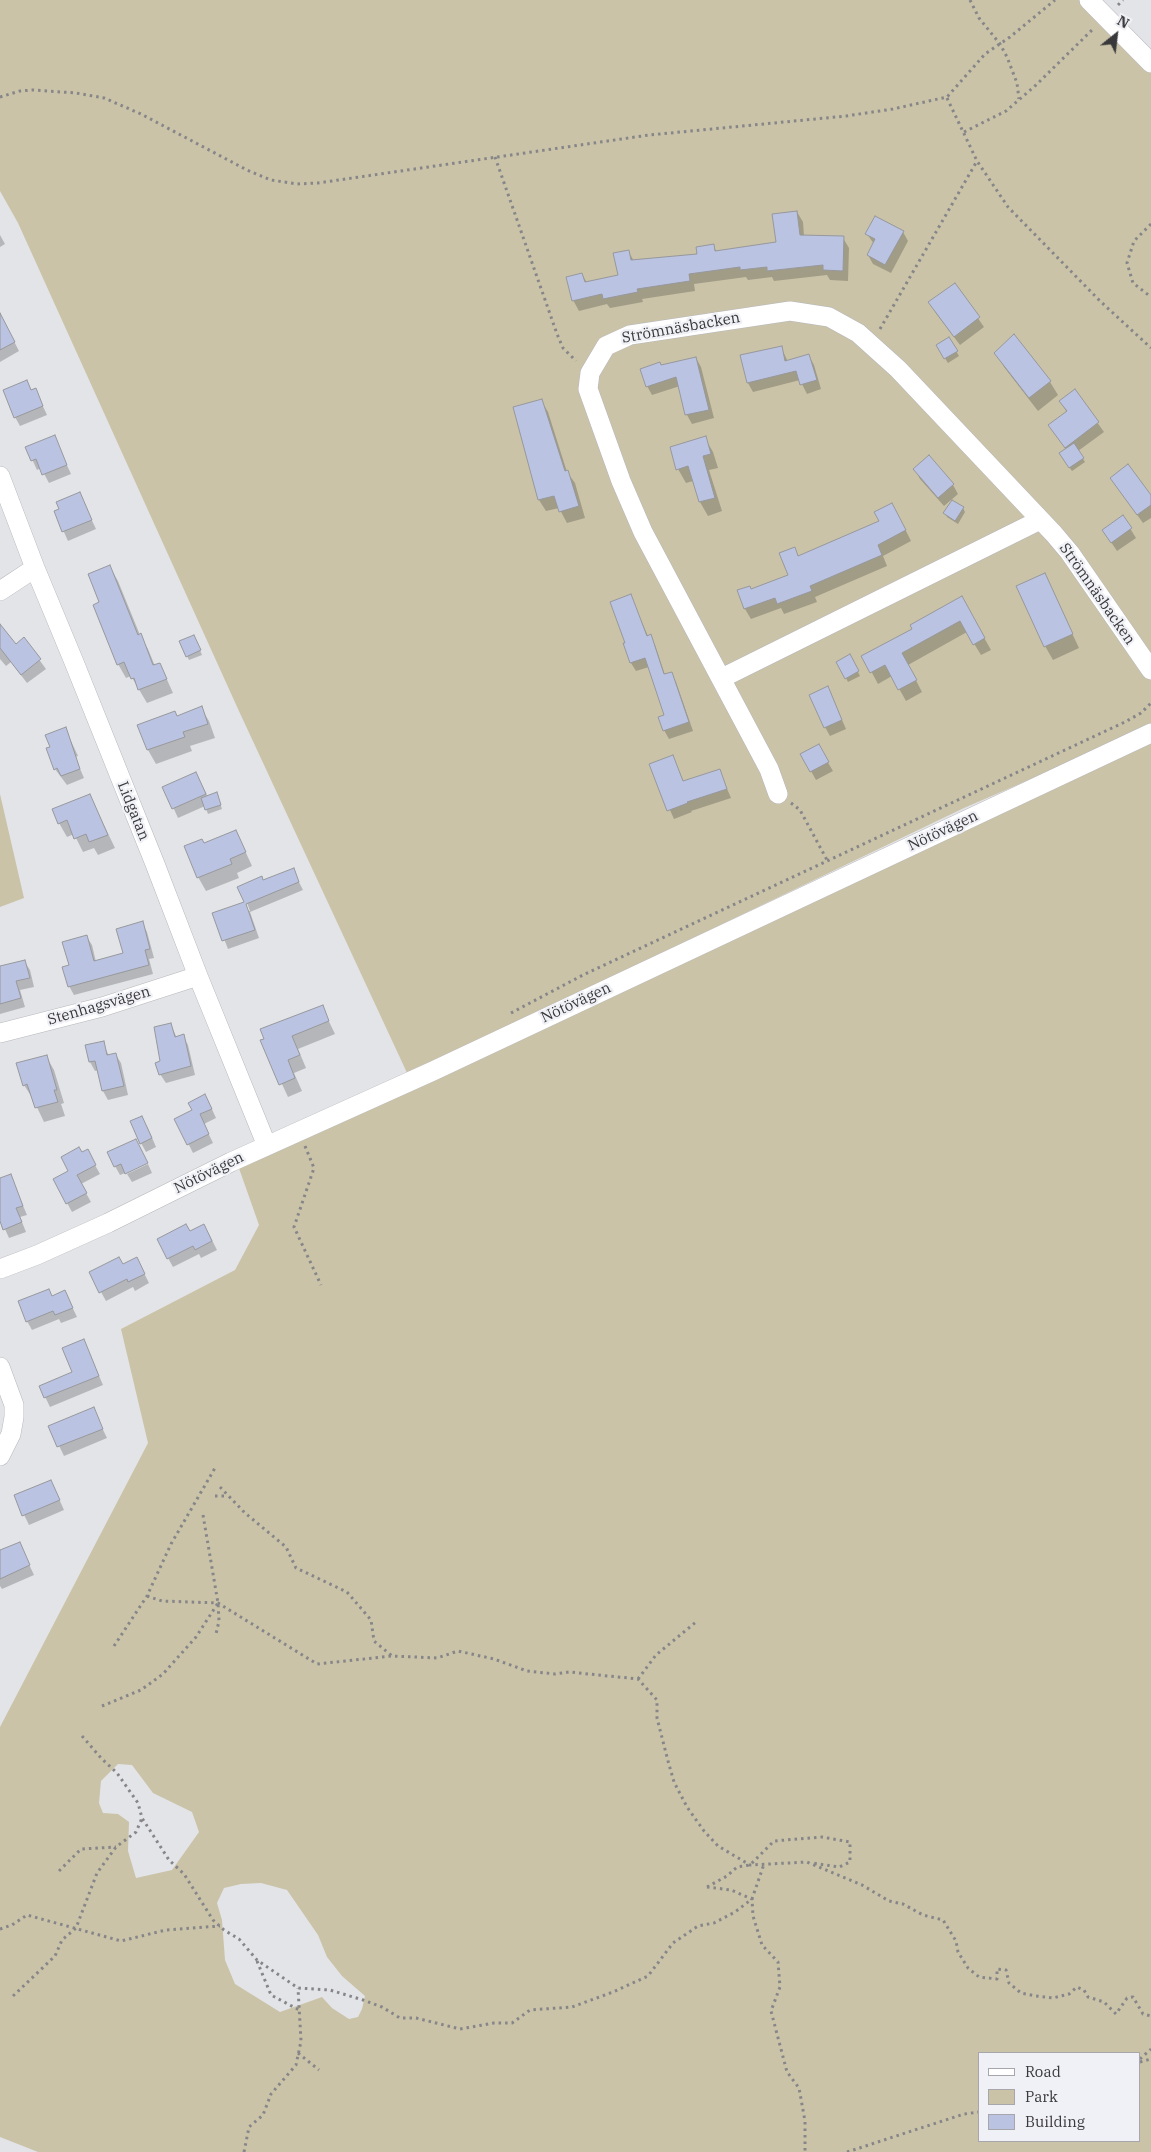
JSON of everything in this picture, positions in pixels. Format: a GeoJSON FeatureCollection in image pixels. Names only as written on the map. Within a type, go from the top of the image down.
{"type":"FeatureCollection","features":[{"type":"Feature","properties":{"kind":"street"},"geometry":{"type":"LineString","coordinates":[[1089,0],[1151,63]]}},
{"type":"Feature","properties":{"kind":"street","name":"Strömnäsbacken"},"geometry":{"type":"LineString","coordinates":[[778,794],[769,769],[643,532],[624,489],[588,389],[592,369],[606,346],[630,335],[790,310],[829,317],[850,328],[871,343],[898,369],[1070,553],[1151,670]]}},
{"type":"Feature","properties":{"kind":"street","name":"Lidgatan"},"geometry":{"type":"LineString","coordinates":[[0,476],[34,568],[155,864],[267,1146]]}},
{"type":"Feature","properties":{"kind":"street"},"geometry":{"type":"LineString","coordinates":[[722,678],[1040,520]]}},
{"type":"Feature","properties":{"kind":"street"},"geometry":{"type":"LineString","coordinates":[[0,591],[34,568]]}},
{"type":"Feature","properties":{"kind":"street","name":"Nötövägen"},"geometry":{"type":"LineString","coordinates":[[0,1270],[108,1223],[230,1162],[425,1075],[1151,733]]}},
{"type":"Feature","properties":{"kind":"street","name":"Stenhagsvägen"},"geometry":{"type":"LineString","coordinates":[[0,1033],[102,1007],[198,976]]}},
{"type":"Feature","properties":{"kind":"street"},"geometry":{"type":"LineString","coordinates":[[0,1367],[14,1405],[14,1418],[11,1434],[0,1456]]}},
{"type":"Feature","properties":{"kind":"path"},"geometry":{"type":"LineString","coordinates":[[970,0],[979,18],[1000,44],[1018,83],[1019,99]]}},
{"type":"Feature","properties":{"kind":"path"},"geometry":{"type":"LineString","coordinates":[[0,97],[20,91],[33,90],[76,93],[104,98],[141,114],[247,170],[281,182],[311,183],[345,180],[649,136],[846,116],[893,109],[947,97],[985,54],[1055,0]]}},
{"type":"Feature","properties":{"kind":"path"},"geometry":{"type":"LineString","coordinates":[[1117,6],[1123,0]]}},
{"type":"Feature","properties":{"kind":"path"},"geometry":{"type":"LineString","coordinates":[[964,132],[1006,111],[1096,27]]}},
{"type":"Feature","properties":{"kind":"path"},"geometry":{"type":"LineString","coordinates":[[947,97],[977,161],[1008,207],[1022,224],[1100,301],[1151,348]]}},
{"type":"Feature","properties":{"kind":"path"},"geometry":{"type":"LineString","coordinates":[[495,157],[512,211],[557,334],[571,358],[592,369]]}},
{"type":"Feature","properties":{"kind":"path"},"geometry":{"type":"LineString","coordinates":[[871,343],[977,161]]}},
{"type":"Feature","properties":{"kind":"path"},"geometry":{"type":"LineString","coordinates":[[1151,224],[1134,241],[1127,263],[1133,283],[1151,297]]}},
{"type":"Feature","properties":{"kind":"path"},"geometry":{"type":"LineString","coordinates":[[778,794],[800,810],[827,860]]}},
{"type":"Feature","properties":{"kind":"path"},"geometry":{"type":"LineString","coordinates":[[299,1131],[314,1168],[294,1228],[320,1285]]}},
{"type":"Feature","properties":{"kind":"path"},"geometry":{"type":"LineString","coordinates":[[114,1646],[147,1596],[171,1544],[215,1468]]}},
{"type":"Feature","properties":{"kind":"path"},"geometry":{"type":"LineString","coordinates":[[220,1488],[245,1513],[286,1547],[296,1568],[348,1592],[371,1620],[374,1641],[392,1656]]}},
{"type":"Feature","properties":{"kind":"path"},"geometry":{"type":"LineString","coordinates":[[215,1496],[228,1496]]}},
{"type":"Feature","properties":{"kind":"path"},"geometry":{"type":"LineString","coordinates":[[203,1515],[218,1603],[219,1622],[216,1634]]}},
{"type":"Feature","properties":{"kind":"path"},"geometry":{"type":"LineString","coordinates":[[147,1596],[162,1601],[218,1603],[317,1664],[392,1656],[437,1658],[458,1651],[494,1659],[527,1671],[555,1674],[569,1672],[638,1679],[656,1700],[657,1718],[668,1761],[674,1782],[686,1807],[718,1846],[750,1865]]}},
{"type":"Feature","properties":{"kind":"path"},"geometry":{"type":"LineString","coordinates":[[102,1706],[141,1690],[163,1674],[196,1637],[218,1603]]}},
{"type":"Feature","properties":{"kind":"path"},"geometry":{"type":"LineString","coordinates":[[638,1679],[656,1655],[696,1622]]}},
{"type":"Feature","properties":{"kind":"path"},"geometry":{"type":"LineString","coordinates":[[82,1736],[117,1773],[138,1803],[142,1818],[169,1860],[184,1874],[213,1920],[238,1940],[257,1960],[298,1988],[330,1990],[382,2007],[400,2018],[416,2018],[460,2028],[494,2023],[512,2023],[530,2010],[572,2007],[613,1992],[648,1976],[673,1943],[698,1926],[714,1923],[735,1912],[752,1899]]}},
{"type":"Feature","properties":{"kind":"path"},"geometry":{"type":"LineString","coordinates":[[13,1996],[55,1956],[62,1940],[76,1928],[96,1873],[116,1847],[136,1832],[142,1818]]}},
{"type":"Feature","properties":{"kind":"path"},"geometry":{"type":"LineString","coordinates":[[750,1865],[774,1841],[822,1837],[850,1842],[850,1862],[839,1867],[807,1862],[750,1865],[737,1867],[707,1887],[731,1890],[752,1899]]}},
{"type":"Feature","properties":{"kind":"path"},"geometry":{"type":"LineString","coordinates":[[60,1872],[80,1849],[116,1847]]}},
{"type":"Feature","properties":{"kind":"path"},"geometry":{"type":"LineString","coordinates":[[807,1862],[853,1882],[889,1901],[903,1904],[923,1915],[943,1920],[956,1940],[958,1952],[968,1968],[979,1977],[997,1980],[997,1970],[1006,1970],[1009,1983],[1021,1993],[1053,1998],[1069,1994],[1077,1987],[1084,1990],[1088,1997],[1104,2002],[1116,2014],[1127,1998],[1133,1997],[1143,2014],[1151,2016]]}},
{"type":"Feature","properties":{"kind":"path"},"geometry":{"type":"LineString","coordinates":[[764,1864],[752,1899],[753,1916],[762,1945],[778,1962],[780,1987],[771,2011],[787,2072],[799,2088],[805,2121],[805,2152]]}},
{"type":"Feature","properties":{"kind":"path"},"geometry":{"type":"LineString","coordinates":[[0,1929],[12,1925],[27,1915],[121,1941],[166,1930],[220,1926]]}},
{"type":"Feature","properties":{"kind":"path"},"geometry":{"type":"LineString","coordinates":[[257,1960],[271,1995],[301,2011]]}},
{"type":"Feature","properties":{"kind":"path"},"geometry":{"type":"LineString","coordinates":[[244,2152],[249,2127],[263,2115],[271,2094],[296,2065],[301,2041],[301,2011],[298,1988]]}},
{"type":"Feature","properties":{"kind":"path"},"geometry":{"type":"LineString","coordinates":[[1141,2060],[1151,2049]]}},
{"type":"Feature","properties":{"kind":"path"},"geometry":{"type":"LineString","coordinates":[[298,2053],[319,2070]]}},
{"type":"Feature","properties":{"kind":"path"},"geometry":{"type":"LineString","coordinates":[[847,2152],[964,2114],[978,2112]]}},
{"type":"Feature","properties":{"kind":"green space"},"geometry":{"type":"Polygon","coordinates":[[[0,0],[1086,0],[1151,64],[1151,727],[964,808],[408,1075],[238,709],[18,223],[0,191],[0,0]]]}},
{"type":"Feature","properties":{"kind":"green space"},"geometry":{"type":"Polygon","coordinates":[[[1151,743],[1151,2152],[38,2152],[0,2137],[0,1727],[148,1443],[121,1329],[235,1270],[259,1225],[235,1157],[433,1074],[1151,743]],[[118,1764],[101,1781],[99,1803],[103,1813],[118,1814],[129,1822],[128,1851],[136,1878],[172,1870],[199,1832],[192,1812],[153,1793],[132,1765],[118,1764]],[[261,1883],[241,1884],[224,1888],[217,1903],[222,1920],[225,1960],[235,1984],[280,2012],[322,1997],[332,2008],[349,2019],[358,2017],[365,1996],[342,1976],[327,1957],[318,1935],[287,1890],[261,1883]]]}},
{"type":"Feature","properties":{"kind":"green space"},"geometry":{"type":"Polygon","coordinates":[[[0,794],[24,898],[0,907],[0,794]]]}},
{"type":"Feature","properties":{"kind":"building"},"geometry":{"type":"Polygon","coordinates":[[[797,211],[800,235],[844,236],[843,271],[823,270],[823,265],[767,271],[767,267],[740,270],[740,267],[689,274],[690,281],[637,289],[638,292],[603,299],[602,294],[572,301],[566,277],[582,273],[585,282],[618,275],[613,253],[629,250],[631,260],[697,254],[696,247],[714,244],[715,251],[776,242],[772,214],[797,211]]]}},
{"type":"Feature","properties":{"kind":"building"},"geometry":{"type":"Polygon","coordinates":[[[875,216],[904,231],[885,265],[867,255],[875,239],[865,234],[875,216]]]}},
{"type":"Feature","properties":{"kind":"building"},"geometry":{"type":"Polygon","coordinates":[[[955,283],[980,317],[954,337],[928,302],[955,283]]]}},
{"type":"Feature","properties":{"kind":"building"},"geometry":{"type":"Polygon","coordinates":[[[0,313],[15,342],[0,350],[0,313]]]}},
{"type":"Feature","properties":{"kind":"building"},"geometry":{"type":"Polygon","coordinates":[[[1014,334],[1051,381],[1029,398],[994,353],[1014,334]]]}},
{"type":"Feature","properties":{"kind":"building"},"geometry":{"type":"Polygon","coordinates":[[[949,337],[958,351],[944,359],[936,345],[949,337]]]}},
{"type":"Feature","properties":{"kind":"building"},"geometry":{"type":"Polygon","coordinates":[[[782,346],[785,361],[809,354],[817,380],[800,385],[796,371],[747,383],[740,355],[782,346]]]}},
{"type":"Feature","properties":{"kind":"building"},"geometry":{"type":"Polygon","coordinates":[[[696,357],[709,410],[685,415],[676,377],[646,387],[640,369],[660,362],[661,365],[696,357]]]}},
{"type":"Feature","properties":{"kind":"building"},"geometry":{"type":"Polygon","coordinates":[[[27,380],[31,390],[36,388],[43,406],[14,418],[3,390],[27,380]]]}},
{"type":"Feature","properties":{"kind":"building"},"geometry":{"type":"Polygon","coordinates":[[[1075,389],[1099,422],[1065,448],[1048,425],[1067,411],[1059,401],[1075,389]]]}},
{"type":"Feature","properties":{"kind":"building"},"geometry":{"type":"Polygon","coordinates":[[[542,399],[565,471],[568,470],[579,506],[559,512],[554,496],[538,500],[513,407],[542,399]]]}},
{"type":"Feature","properties":{"kind":"building"},"geometry":{"type":"Polygon","coordinates":[[[55,435],[67,465],[42,475],[36,459],[31,461],[25,447],[55,435]]]}},
{"type":"Feature","properties":{"kind":"building"},"geometry":{"type":"Polygon","coordinates":[[[706,436],[711,454],[703,456],[715,498],[699,502],[688,466],[676,470],[670,447],[706,436]]]}},
{"type":"Feature","properties":{"kind":"building"},"geometry":{"type":"Polygon","coordinates":[[[1074,443],[1084,458],[1069,468],[1059,453],[1074,443]]]}},
{"type":"Feature","properties":{"kind":"building"},"geometry":{"type":"Polygon","coordinates":[[[929,455],[954,484],[938,498],[913,469],[929,455]]]}},
{"type":"Feature","properties":{"kind":"building"},"geometry":{"type":"Polygon","coordinates":[[[1128,464],[1151,495],[1151,505],[1137,515],[1110,478],[1128,464]]]}},
{"type":"Feature","properties":{"kind":"building"},"geometry":{"type":"Polygon","coordinates":[[[80,492],[92,520],[62,532],[54,511],[59,509],[56,502],[80,492]]]}},
{"type":"Feature","properties":{"kind":"building"},"geometry":{"type":"Polygon","coordinates":[[[952,500],[964,507],[955,521],[943,513],[952,500]]]}},
{"type":"Feature","properties":{"kind":"building"},"geometry":{"type":"Polygon","coordinates":[[[892,503],[906,530],[878,545],[882,555],[810,586],[812,591],[777,604],[775,598],[744,609],[737,590],[750,586],[751,589],[788,575],[779,553],[795,547],[798,556],[879,521],[874,512],[892,503]]]}},
{"type":"Feature","properties":{"kind":"building"},"geometry":{"type":"Polygon","coordinates":[[[1123,515],[1132,528],[1111,543],[1102,530],[1123,515]]]}},
{"type":"Feature","properties":{"kind":"building"},"geometry":{"type":"Polygon","coordinates":[[[110,565],[138,635],[141,633],[153,665],[160,663],[167,679],[138,690],[134,678],[131,679],[124,662],[117,665],[93,605],[99,602],[88,574],[110,565]]]}},
{"type":"Feature","properties":{"kind":"building"},"geometry":{"type":"Polygon","coordinates":[[[1045,573],[1073,634],[1044,647],[1016,586],[1045,573]]]}},
{"type":"Feature","properties":{"kind":"building"},"geometry":{"type":"Polygon","coordinates":[[[631,594],[647,636],[651,634],[664,674],[672,672],[689,722],[663,731],[658,717],[664,715],[645,658],[630,663],[610,602],[631,594]]]}},
{"type":"Feature","properties":{"kind":"building"},"geometry":{"type":"Polygon","coordinates":[[[962,596],[985,638],[973,645],[960,621],[902,653],[917,680],[898,690],[885,665],[870,673],[861,656],[912,629],[910,625],[962,596]]]}},
{"type":"Feature","properties":{"kind":"building"},"geometry":{"type":"Polygon","coordinates":[[[0,624],[16,644],[24,637],[41,659],[21,675],[0,648],[0,624]]]}},
{"type":"Feature","properties":{"kind":"building"},"geometry":{"type":"Polygon","coordinates":[[[194,635],[201,650],[186,657],[179,641],[194,635]]]}},
{"type":"Feature","properties":{"kind":"building"},"geometry":{"type":"Polygon","coordinates":[[[850,654],[859,671],[845,679],[836,662],[850,654]]]}},
{"type":"Feature","properties":{"kind":"building"},"geometry":{"type":"Polygon","coordinates":[[[828,686],[842,720],[824,728],[809,695],[828,686]]]}},
{"type":"Feature","properties":{"kind":"building"},"geometry":{"type":"Polygon","coordinates":[[[202,706],[208,724],[183,732],[185,737],[147,750],[137,725],[175,711],[177,716],[202,706]]]}},
{"type":"Feature","properties":{"kind":"building"},"geometry":{"type":"Polygon","coordinates":[[[66,727],[80,769],[61,776],[57,768],[54,770],[46,748],[50,747],[45,735],[66,727]]]}},
{"type":"Feature","properties":{"kind":"building"},"geometry":{"type":"Polygon","coordinates":[[[819,744],[829,762],[810,772],[800,754],[819,744]]]}},
{"type":"Feature","properties":{"kind":"building"},"geometry":{"type":"Polygon","coordinates":[[[673,755],[683,781],[720,769],[727,789],[687,802],[667,811],[649,764],[673,755]]]}},
{"type":"Feature","properties":{"kind":"building"},"geometry":{"type":"Polygon","coordinates":[[[196,772],[206,794],[172,809],[162,787],[196,772]]]}},
{"type":"Feature","properties":{"kind":"building"},"geometry":{"type":"Polygon","coordinates":[[[217,792],[221,805],[205,810],[201,798],[217,792]]]}},
{"type":"Feature","properties":{"kind":"building"},"geometry":{"type":"Polygon","coordinates":[[[90,794],[108,835],[89,842],[86,834],[74,839],[67,820],[58,824],[52,809],[90,794]]]}},
{"type":"Feature","properties":{"kind":"building"},"geometry":{"type":"Polygon","coordinates":[[[236,830],[246,852],[230,859],[232,864],[197,878],[184,846],[202,839],[204,843],[236,830]]]}},
{"type":"Feature","properties":{"kind":"building"},"geometry":{"type":"Polygon","coordinates":[[[294,868],[299,882],[246,904],[255,930],[222,941],[212,913],[244,902],[237,887],[262,876],[263,880],[294,868]]]}},
{"type":"Feature","properties":{"kind":"building"},"geometry":{"type":"Polygon","coordinates":[[[143,921],[150,949],[145,950],[149,965],[68,987],[62,967],[69,965],[62,942],[87,935],[94,961],[123,953],[116,929],[143,921]]]}},
{"type":"Feature","properties":{"kind":"building"},"geometry":{"type":"Polygon","coordinates":[[[25,960],[30,978],[16,981],[21,998],[0,1004],[0,966],[25,960]]]}},
{"type":"Feature","properties":{"kind":"building"},"geometry":{"type":"Polygon","coordinates":[[[323,1005],[329,1021],[292,1036],[300,1055],[288,1060],[295,1078],[279,1085],[260,1040],[264,1039],[260,1029],[323,1005]]]}},
{"type":"Feature","properties":{"kind":"building"},"geometry":{"type":"Polygon","coordinates":[[[171,1023],[175,1037],[184,1034],[191,1066],[159,1075],[155,1063],[160,1061],[154,1027],[171,1023]]]}},
{"type":"Feature","properties":{"kind":"building"},"geometry":{"type":"Polygon","coordinates":[[[104,1041],[107,1055],[116,1053],[124,1086],[102,1091],[95,1061],[89,1062],[85,1045],[104,1041]]]}},
{"type":"Feature","properties":{"kind":"building"},"geometry":{"type":"Polygon","coordinates":[[[47,1055],[57,1090],[54,1090],[58,1102],[35,1108],[27,1084],[23,1086],[16,1063],[47,1055]]]}},
{"type":"Feature","properties":{"kind":"building"},"geometry":{"type":"Polygon","coordinates":[[[205,1094],[212,1109],[200,1114],[209,1134],[187,1145],[174,1119],[192,1110],[188,1103],[205,1094]]]}},
{"type":"Feature","properties":{"kind":"building"},"geometry":{"type":"Polygon","coordinates":[[[142,1116],[152,1138],[140,1144],[130,1121],[142,1116]]]}},
{"type":"Feature","properties":{"kind":"building"},"geometry":{"type":"Polygon","coordinates":[[[136,1139],[148,1163],[125,1174],[121,1164],[114,1167],[107,1152],[136,1139]]]}},
{"type":"Feature","properties":{"kind":"building"},"geometry":{"type":"Polygon","coordinates":[[[79,1147],[82,1152],[88,1149],[96,1165],[77,1175],[87,1193],[66,1204],[53,1179],[68,1171],[61,1157],[79,1147]]]}},
{"type":"Feature","properties":{"kind":"building"},"geometry":{"type":"Polygon","coordinates":[[[11,1174],[23,1206],[16,1208],[22,1222],[3,1230],[0,1221],[0,1178],[11,1174]]]}},
{"type":"Feature","properties":{"kind":"building"},"geometry":{"type":"Polygon","coordinates":[[[186,1224],[190,1231],[204,1224],[212,1241],[195,1250],[193,1246],[167,1259],[157,1239],[186,1224]]]}},
{"type":"Feature","properties":{"kind":"building"},"geometry":{"type":"Polygon","coordinates":[[[119,1257],[123,1264],[137,1257],[145,1274],[128,1282],[127,1279],[99,1293],[89,1272],[119,1257]]]}},
{"type":"Feature","properties":{"kind":"building"},"geometry":{"type":"Polygon","coordinates":[[[49,1289],[52,1296],[65,1290],[73,1308],[55,1315],[53,1311],[26,1322],[18,1301],[49,1289]]]}},
{"type":"Feature","properties":{"kind":"building"},"geometry":{"type":"Polygon","coordinates":[[[84,1339],[99,1376],[44,1398],[39,1386],[72,1372],[62,1348],[84,1339]]]}},
{"type":"Feature","properties":{"kind":"building"},"geometry":{"type":"Polygon","coordinates":[[[94,1407],[103,1429],[57,1447],[48,1426],[94,1407]]]}},
{"type":"Feature","properties":{"kind":"building"},"geometry":{"type":"Polygon","coordinates":[[[51,1480],[60,1500],[22,1516],[14,1495],[51,1480]]]}},
{"type":"Feature","properties":{"kind":"building"},"geometry":{"type":"Polygon","coordinates":[[[20,1542],[30,1565],[0,1579],[0,1550],[20,1542]]]}}]}
